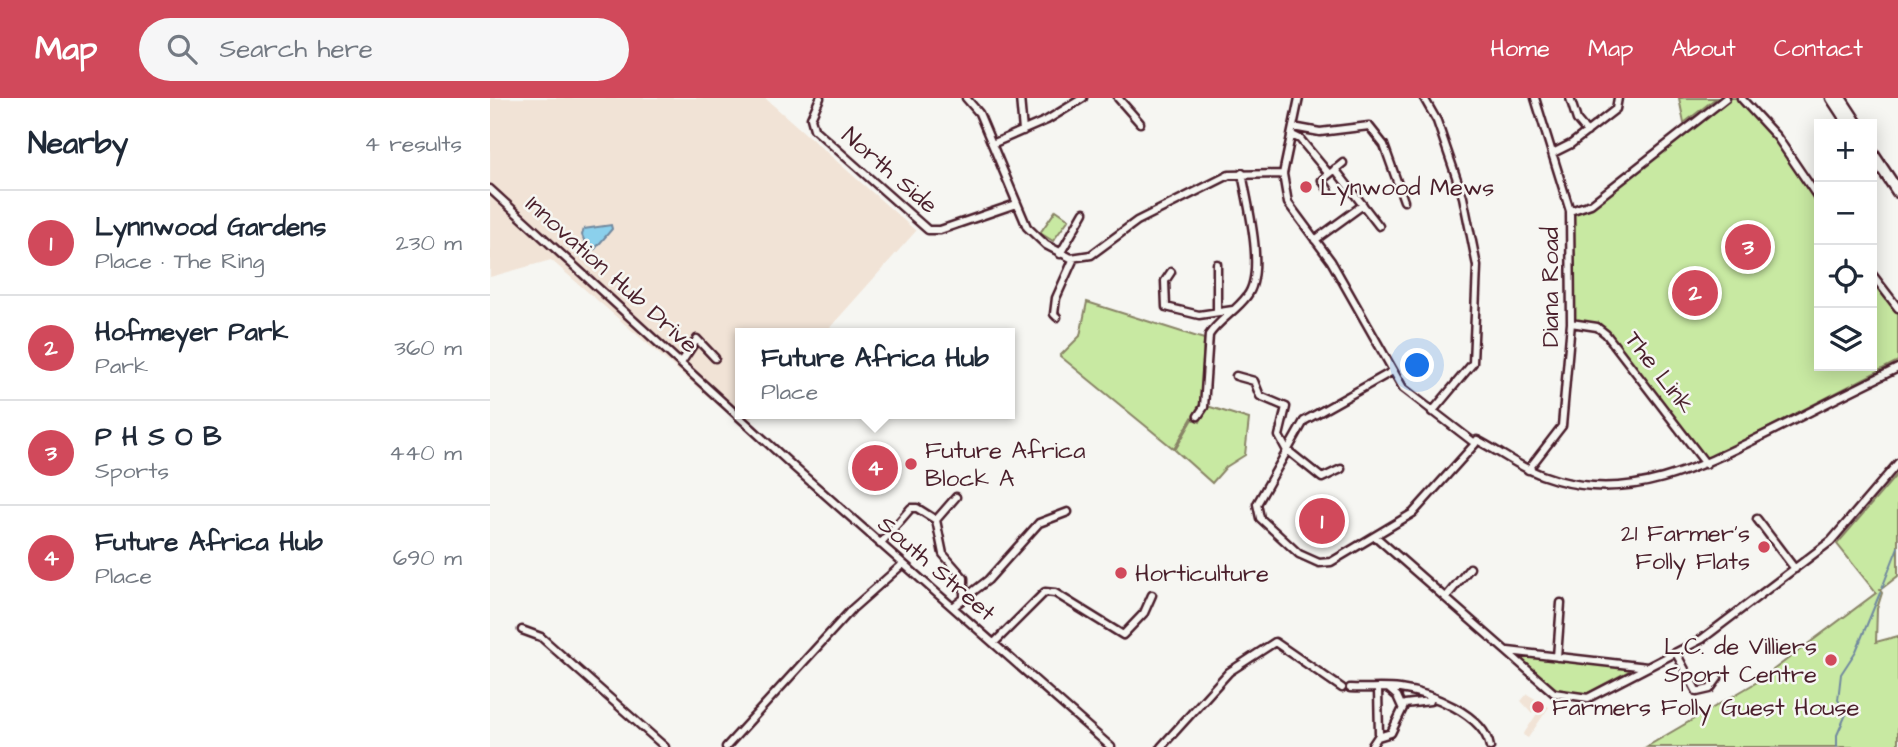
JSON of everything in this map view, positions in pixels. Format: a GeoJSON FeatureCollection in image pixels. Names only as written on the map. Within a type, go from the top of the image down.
{"type":"FeatureCollection","features":[{"type":"Feature","properties":{"kind":"main road"},"geometry":{"type":"LineString","coordinates":[[1832,98],[1846,119]]}},
{"type":"Feature","properties":{"kind":"main road"},"geometry":{"type":"LineString","coordinates":[[1840,98],[1854,119]]}},
{"type":"Feature","properties":{"kind":"main road"},"geometry":{"type":"LineString","coordinates":[[1877,160],[1898,192]]}},
{"type":"Feature","properties":{"kind":"street","name":"North Side"},"geometry":{"type":"LineString","coordinates":[[820,98],[811,118],[814,129],[930,231],[1016,204]]}},
{"type":"Feature","properties":{"kind":"street"},"geometry":{"type":"LineString","coordinates":[[966,98],[977,110],[1016,204],[1032,233],[1060,254],[1074,258],[1096,253],[1137,221],[1206,184],[1242,173],[1283,174]]}},
{"type":"Feature","properties":{"kind":"street"},"geometry":{"type":"LineString","coordinates":[[1020,98],[1023,131]]}},
{"type":"Feature","properties":{"kind":"street"},"geometry":{"type":"LineString","coordinates":[[992,144],[1023,131],[1083,98]]}},
{"type":"Feature","properties":{"kind":"street"},"geometry":{"type":"LineString","coordinates":[[1118,98],[1140,123]]}},
{"type":"Feature","properties":{"kind":"street"},"geometry":{"type":"LineString","coordinates":[[1299,98],[1283,174],[1288,203],[1331,261],[1403,388],[1476,442],[1528,470],[1565,482],[1615,488],[1675,476],[1706,464],[1898,368]]}},
{"type":"Feature","properties":{"kind":"street"},"geometry":{"type":"LineString","coordinates":[[1424,98],[1440,128],[1458,183],[1477,266],[1473,363],[1432,412]]}},
{"type":"Feature","properties":{"kind":"street","name":"Diana Road"},"geometry":{"type":"LineString","coordinates":[[1528,470],[1562,426],[1571,323],[1570,211],[1535,98]]}},
{"type":"Feature","properties":{"kind":"street"},"geometry":{"type":"LineString","coordinates":[[1570,98],[1577,120],[1587,132]]}},
{"type":"Feature","properties":{"kind":"street"},"geometry":{"type":"LineString","coordinates":[[1553,153],[1587,132],[1617,108],[1618,98]]}},
{"type":"Feature","properties":{"kind":"street"},"geometry":{"type":"LineString","coordinates":[[1570,211],[1596,200],[1726,98]]}},
{"type":"Feature","properties":{"kind":"street"},"geometry":{"type":"LineString","coordinates":[[1741,98],[1777,137],[1814,192]]}},
{"type":"Feature","properties":{"kind":"street"},"geometry":{"type":"LineString","coordinates":[[1293,127],[1321,132],[1368,126],[1384,145],[1404,201]]}},
{"type":"Feature","properties":{"kind":"street"},"geometry":{"type":"LineString","coordinates":[[1292,135],[1300,139],[1332,172],[1379,226]]}},
{"type":"Feature","properties":{"kind":"street"},"geometry":{"type":"LineString","coordinates":[[1329,191],[1322,180],[1343,163]]}},
{"type":"Feature","properties":{"kind":"street"},"geometry":{"type":"LineString","coordinates":[[1198,416],[1206,397],[1208,337],[1249,293],[1256,272],[1242,173]]}},
{"type":"Feature","properties":{"kind":"street","name":"Innovation Hub Drive"},"geometry":{"type":"LineString","coordinates":[[490,189],[708,388]]}},
{"type":"Feature","properties":{"kind":"street"},"geometry":{"type":"LineString","coordinates":[[1315,240],[1363,205]]}},
{"type":"Feature","properties":{"kind":"street"},"geometry":{"type":"LineString","coordinates":[[1060,254],[1084,212]]}},
{"type":"Feature","properties":{"kind":"street"},"geometry":{"type":"LineString","coordinates":[[1057,317],[1054,314],[1056,298],[1074,258]]}},
{"type":"Feature","properties":{"kind":"street"},"geometry":{"type":"LineString","coordinates":[[1217,264],[1217,311]]}},
{"type":"Feature","properties":{"kind":"street"},"geometry":{"type":"LineString","coordinates":[[1171,272],[1165,281],[1166,307],[1191,315],[1234,309]]}},
{"type":"Feature","properties":{"kind":"street"},"geometry":{"type":"LineString","coordinates":[[1877,281],[1898,308]]}},
{"type":"Feature","properties":{"kind":"street","name":"The Link"},"geometry":{"type":"LineString","coordinates":[[1571,323],[1597,327],[1606,334],[1706,464]]}},
{"type":"Feature","properties":{"kind":"street"},"geometry":{"type":"LineString","coordinates":[[703,343],[709,337]]}},
{"type":"Feature","properties":{"kind":"street"},"geometry":{"type":"LineString","coordinates":[[681,363],[694,340],[703,343],[715,358]]}},
{"type":"Feature","properties":{"kind":"street"},"geometry":{"type":"LineString","coordinates":[[1393,371],[1308,417],[1286,449],[1257,503],[1257,513],[1264,523],[1304,557],[1319,563],[1339,559],[1413,513],[1476,442]]}},
{"type":"Feature","properties":{"kind":"street"},"geometry":{"type":"LineString","coordinates":[[1236,376],[1254,381],[1260,396],[1286,407],[1279,438],[1286,449],[1322,478],[1341,469]]}},
{"type":"Feature","properties":{"kind":"street","name":"South Street"},"geometry":{"type":"LineString","coordinates":[[708,388],[735,412]]}},
{"type":"Feature","properties":{"kind":"street","name":"South Street"},"geometry":{"type":"LineString","coordinates":[[742,419],[1111,747]]}},
{"type":"Feature","properties":{"kind":"street"},"geometry":{"type":"LineString","coordinates":[[1456,464],[1476,442]]}},
{"type":"Feature","properties":{"kind":"street"},"geometry":{"type":"LineString","coordinates":[[1376,537],[1554,693],[1581,699],[1597,694],[1702,639],[1834,538],[1898,463]]}},
{"type":"Feature","properties":{"kind":"street"},"geometry":{"type":"LineString","coordinates":[[936,520],[956,497]]}},
{"type":"Feature","properties":{"kind":"street"},"geometry":{"type":"LineString","coordinates":[[880,544],[911,508],[915,507],[936,520],[943,554],[965,580],[964,597]]}},
{"type":"Feature","properties":{"kind":"street"},"geometry":{"type":"LineString","coordinates":[[953,607],[988,580],[1039,523],[1068,512]]}},
{"type":"Feature","properties":{"kind":"street"},"geometry":{"type":"LineString","coordinates":[[1757,519],[1794,569]]}},
{"type":"Feature","properties":{"kind":"street"},"geometry":{"type":"LineString","coordinates":[[726,747],[852,609],[903,564]]}},
{"type":"Feature","properties":{"kind":"street"},"geometry":{"type":"LineString","coordinates":[[1446,597],[1470,568]]}},
{"type":"Feature","properties":{"kind":"street"},"geometry":{"type":"LineString","coordinates":[[994,643],[1045,592],[1055,593],[1123,635],[1144,612],[1152,595]]}},
{"type":"Feature","properties":{"kind":"street"},"geometry":{"type":"LineString","coordinates":[[1557,657],[1561,603]]}},
{"type":"Feature","properties":{"kind":"street"},"geometry":{"type":"LineString","coordinates":[[522,630],[541,637],[665,747]]}},
{"type":"Feature","properties":{"kind":"street"},"geometry":{"type":"LineString","coordinates":[[1161,747],[1229,671],[1275,642],[1342,688]]}},
{"type":"Feature","properties":{"kind":"street"},"geometry":{"type":"LineString","coordinates":[[1506,651],[1648,667]]}},
{"type":"Feature","properties":{"kind":"street"},"geometry":{"type":"LineString","coordinates":[[1675,653],[1697,692],[1710,689],[1718,678]]}},
{"type":"Feature","properties":{"kind":"street"},"geometry":{"type":"LineString","coordinates":[[1350,688],[1411,692],[1436,702],[1478,725],[1486,735],[1490,747]]}},
{"type":"Feature","properties":{"kind":"street"},"geometry":{"type":"LineString","coordinates":[[1388,689],[1402,707]]}},
{"type":"Feature","properties":{"kind":"street"},"geometry":{"type":"LineString","coordinates":[[1378,690],[1378,737]]}},
{"type":"Feature","properties":{"kind":"street"},"geometry":{"type":"LineString","coordinates":[[1371,747],[1378,737],[1393,730],[1402,707],[1419,700],[1436,702]]}},
{"type":"Feature","properties":{"kind":"shaded area"},"geometry":{"type":"Polygon","coordinates":[[[490,98],[765,98],[916,231],[829,328],[735,328],[735,419],[750,419],[743,427],[551,260],[490,277],[490,98]]]}},
{"type":"Feature","properties":{"kind":"shaded area"},"geometry":{"type":"Polygon","coordinates":[[[1527,694],[1549,707],[1528,738],[1523,735],[1538,712],[1535,709],[1532,713],[1521,701],[1527,694]]]}},
{"type":"Feature","properties":{"kind":"green space"},"geometry":{"type":"Polygon","coordinates":[[[1679,98],[1716,98],[1684,123],[1679,98]]]}},
{"type":"Feature","properties":{"kind":"green space"},"geometry":{"type":"Polygon","coordinates":[[[1731,98],[1738,98],[1772,131],[1814,192],[1814,371],[1877,371],[1877,282],[1898,312],[1898,361],[1706,460],[1600,329],[1571,323],[1570,211],[1590,208],[1731,98]]]}},
{"type":"Feature","properties":{"kind":"green space"},"geometry":{"type":"Polygon","coordinates":[[[1056,210],[1069,219],[1053,241],[1040,233],[1056,210]]]}},
{"type":"Feature","properties":{"kind":"green space"},"geometry":{"type":"Polygon","coordinates":[[[1087,302],[1204,339],[1201,402],[1174,449],[1060,356],[1080,336],[1087,302]]]}},
{"type":"Feature","properties":{"kind":"green space"},"geometry":{"type":"Polygon","coordinates":[[[1207,406],[1249,419],[1245,455],[1226,467],[1212,483],[1175,450],[1193,419],[1200,422],[1207,406]]]}},
{"type":"Feature","properties":{"kind":"green space","name":"L.C. de Villiers Sport Centre"},"geometry":{"type":"Polygon","coordinates":[[[1898,473],[1898,576],[1880,590],[1882,593],[1877,609],[1876,642],[1898,636],[1898,747],[1646,747],[1757,682],[1876,593],[1837,544],[1898,473]]]}},
{"type":"Feature","properties":{"kind":"green space"},"geometry":{"type":"Polygon","coordinates":[[[1518,657],[1633,669],[1584,695],[1555,691],[1518,657]]]}},
{"type":"Feature","properties":{"kind":"water"},"geometry":{"type":"Polygon","coordinates":[[[611,225],[612,229],[595,249],[586,245],[582,235],[584,229],[611,225]]]}},
{"type":"Feature","properties":{"kind":"waterway"},"geometry":{"type":"LineString","coordinates":[[1882,588],[1898,547]]}},
{"type":"Feature","properties":{"kind":"waterway"},"geometry":{"type":"LineString","coordinates":[[1837,747],[1837,735],[1847,712],[1838,700],[1841,674],[1856,651],[1880,593]]}},
{"type":"Feature","properties":{"kind":"place","name":"Lynwood Mews"},"geometry":{"type":"Point","coordinates":[1306,187]}},
{"type":"Feature","properties":{"kind":"place","name":"P H S O B"},"geometry":{"type":"Point","coordinates":[1748,247]}},
{"type":"Feature","properties":{"kind":"place","name":"Hofmeyer Park"},"geometry":{"type":"Point","coordinates":[1695,293]}},
{"type":"Feature","properties":{"kind":"place","name":"Future Africa Block A"},"geometry":{"type":"Point","coordinates":[911,464]}},
{"type":"Feature","properties":{"kind":"place","name":"Future Africa Hub"},"geometry":{"type":"Point","coordinates":[875,468]}},
{"type":"Feature","properties":{"kind":"place","name":"Lynnwood Gardens"},"geometry":{"type":"Point","coordinates":[1322,521]}},
{"type":"Feature","properties":{"kind":"place","name":"21 Farmer's Folly Flats"},"geometry":{"type":"Point","coordinates":[1764,547]}},
{"type":"Feature","properties":{"kind":"place","name":"Horticulture"},"geometry":{"type":"Point","coordinates":[1121,573]}},
{"type":"Feature","properties":{"kind":"place","name":"L.C. de Villiers Sport Centre"},"geometry":{"type":"Point","coordinates":[1831,660]}},
{"type":"Feature","properties":{"kind":"place","name":"Farmers Folly Guest House"},"geometry":{"type":"Point","coordinates":[1538,707]}}]}
